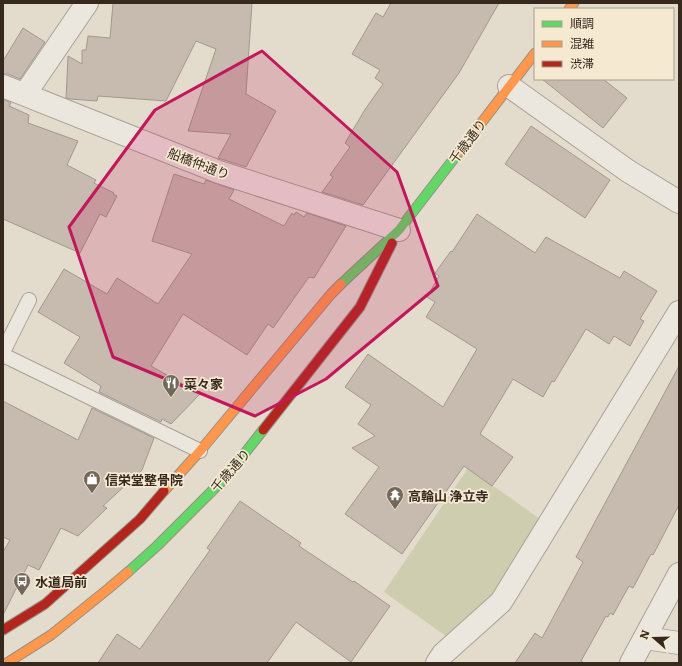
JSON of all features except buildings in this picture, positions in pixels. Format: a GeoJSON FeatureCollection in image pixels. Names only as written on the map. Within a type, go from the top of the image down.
{"type":"FeatureCollection","features":[{"type":"Feature","properties":{"kind":"street"},"geometry":{"type":"LineString","coordinates":[[25,94],[87,3]]}},
{"type":"Feature","properties":{"kind":"street","name":"千歳通り"},"geometry":{"type":"LineString","coordinates":[[3,630],[45,604],[140,519],[200,451],[331,294],[399,230],[534,53]]}},
{"type":"Feature","properties":{"kind":"street","name":"船橋仲通り"},"geometry":{"type":"LineString","coordinates":[[3,86],[219,172],[399,230]]}},
{"type":"Feature","properties":{"kind":"street"},"geometry":{"type":"LineString","coordinates":[[509,86],[628,170],[679,202]]}},
{"type":"Feature","properties":{"kind":"street","name":"千歳通り"},"geometry":{"type":"LineString","coordinates":[[7,663],[51,635],[108,589],[157,546],[227,476],[360,307],[399,230]]}},
{"type":"Feature","properties":{"kind":"street"},"geometry":{"type":"LineString","coordinates":[[437,663],[443,654],[501,602],[679,312]]}},
{"type":"Feature","properties":{"kind":"street"},"geometry":{"type":"LineString","coordinates":[[631,663],[679,574]]}},
{"type":"Feature","properties":{"kind":"street"},"geometry":{"type":"LineString","coordinates":[[645,638],[679,643]]}},
{"type":"Feature","properties":{"kind":"lane"},"geometry":{"type":"LineString","coordinates":[[29,300],[3,354],[200,451]]}},
{"type":"Feature","properties":{"kind":"highlighted area"},"geometry":{"type":"Polygon","coordinates":[[[262,51],[397,172],[438,286],[326,379],[255,416],[113,357],[69,227],[155,110],[262,51]]]}},
{"type":"Feature","properties":{"kind":"green space"},"geometry":{"type":"Polygon","coordinates":[[[468,468],[540,519],[494,596],[472,612],[447,637],[384,592],[468,468]]]}},
{"type":"Feature","properties":{"kind":"traffic: fast"},"geometry":{"type":"LineString","coordinates":[[341,284],[399,230],[459,152]]}},
{"type":"Feature","properties":{"kind":"traffic: fast"},"geometry":{"type":"LineString","coordinates":[[128,572],[157,546],[227,476],[263,430]]}},
{"type":"Feature","properties":{"kind":"traffic: slow"},"geometry":{"type":"LineString","coordinates":[[570,8],[574,3]]}},
{"type":"Feature","properties":{"kind":"traffic: slow"},"geometry":{"type":"LineString","coordinates":[[459,152],[534,54]]}},
{"type":"Feature","properties":{"kind":"traffic: slow"},"geometry":{"type":"LineString","coordinates":[[164,491],[200,451],[341,284]]}},
{"type":"Feature","properties":{"kind":"traffic: slow"},"geometry":{"type":"LineString","coordinates":[[7,663],[51,635],[128,572]]}},
{"type":"Feature","properties":{"kind":"traffic: jam"},"geometry":{"type":"LineString","coordinates":[[263,430],[360,307],[392,243]]}},
{"type":"Feature","properties":{"kind":"traffic: jam"},"geometry":{"type":"LineString","coordinates":[[3,630],[45,604],[140,519],[164,491]]}},
{"type":"Feature","properties":{"kind":"place","name":"菜々家"},"geometry":{"type":"Point","coordinates":[171,398]}},
{"type":"Feature","properties":{"kind":"place","name":"信栄堂整骨院"},"geometry":{"type":"Point","coordinates":[92,494]}},
{"type":"Feature","properties":{"kind":"place","name":"高輪山 浄立寺"},"geometry":{"type":"Point","coordinates":[395,510]}},
{"type":"Feature","properties":{"kind":"place","name":"水道局前"},"geometry":{"type":"Point","coordinates":[22,596]}}]}
